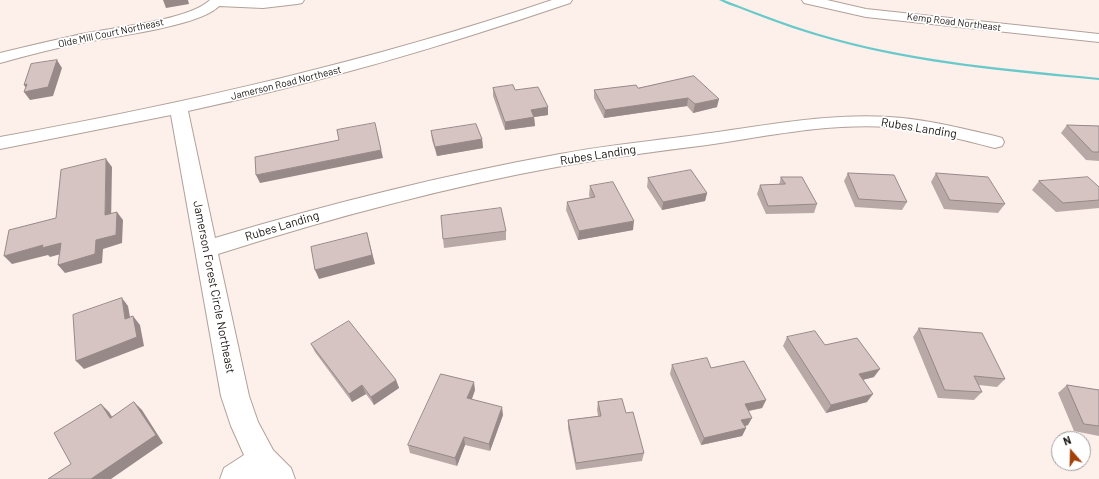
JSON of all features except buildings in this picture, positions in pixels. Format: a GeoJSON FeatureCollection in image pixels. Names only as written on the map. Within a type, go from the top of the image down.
{"type":"FeatureCollection","features":[{"type":"Feature","properties":{"kind":"street"},"geometry":{"type":"LineString","coordinates":[[218,1],[263,4],[297,0]]}},
{"type":"Feature","properties":{"kind":"street","name":"Jamerson Road Northeast"},"geometry":{"type":"LineString","coordinates":[[0,143],[179,109],[351,67],[498,24],[540,4],[565,0]]}},
{"type":"Feature","properties":{"kind":"street","name":"Kemp Road Northeast"},"geometry":{"type":"LineString","coordinates":[[809,0],[866,13],[1099,38]]}},
{"type":"Feature","properties":{"kind":"street","name":"Olde Mill Court Northeast"},"geometry":{"type":"LineString","coordinates":[[0,58],[75,40],[176,19],[211,8],[218,1]]}},
{"type":"Feature","properties":{"kind":"street","name":"Jamerson Forest Circle Northeast"},"geometry":{"type":"LineString","coordinates":[[179,109],[234,396],[245,426],[271,470],[235,479]]}},
{"type":"Feature","properties":{"kind":"street","name":"Rubes Landing"},"geometry":{"type":"LineString","coordinates":[[207,249],[314,215],[583,156],[832,123],[889,122],[920,126],[996,142]]}},
{"type":"Feature","properties":{"kind":"waterway"},"geometry":{"type":"LineString","coordinates":[[721,0],[815,34],[878,50],[972,66],[1099,79]]}}]}
